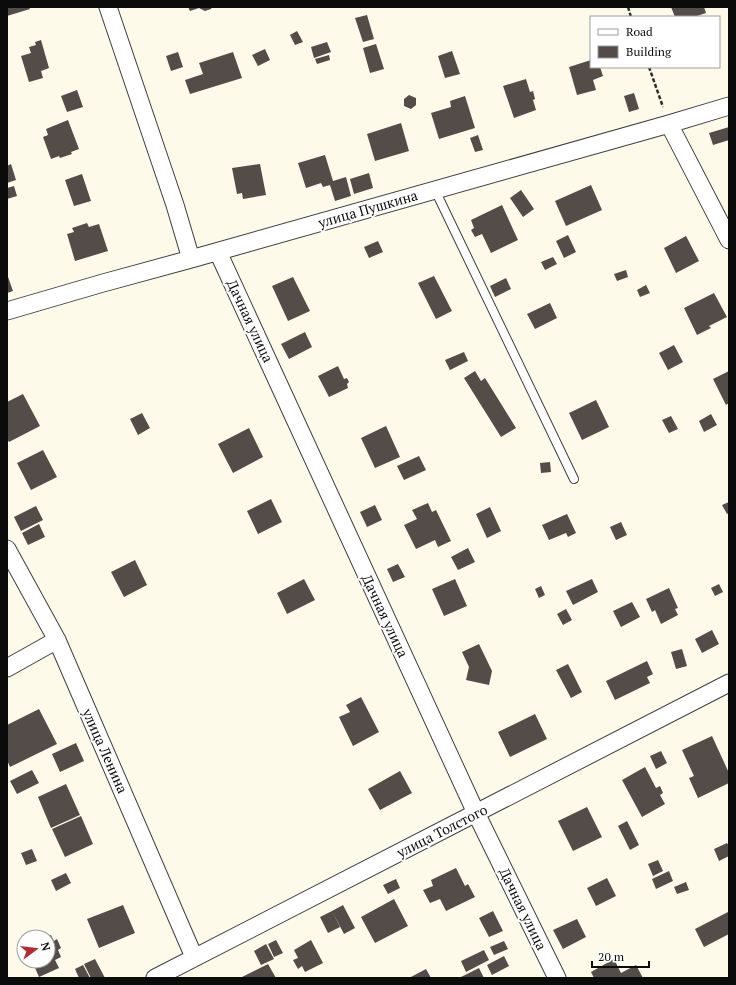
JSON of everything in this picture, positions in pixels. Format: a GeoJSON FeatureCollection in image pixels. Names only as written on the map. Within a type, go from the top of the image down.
{"type":"FeatureCollection","features":[{"type":"Feature","properties":{"kind":"street"},"geometry":{"type":"LineString","coordinates":[[108,7],[175,205],[191,259]]}},
{"type":"Feature","properties":{"kind":"street","name":"улица Пушкина"},"geometry":{"type":"LineString","coordinates":[[7,311],[670,124],[729,106]]}},
{"type":"Feature","properties":{"kind":"street"},"geometry":{"type":"LineString","coordinates":[[670,124],[729,240]]}},
{"type":"Feature","properties":{"kind":"street","name":"Дачная улица"},"geometry":{"type":"LineString","coordinates":[[218,252],[476,813],[557,978]]}},
{"type":"Feature","properties":{"kind":"street","name":"улица Ленина"},"geometry":{"type":"LineString","coordinates":[[7,549],[57,640],[194,957]]}},
{"type":"Feature","properties":{"kind":"street"},"geometry":{"type":"LineString","coordinates":[[7,668],[57,640]]}},
{"type":"Feature","properties":{"kind":"street","name":"улица Толстого"},"geometry":{"type":"LineString","coordinates":[[155,978],[729,683]]}},
{"type":"Feature","properties":{"kind":"lane"},"geometry":{"type":"LineString","coordinates":[[435,190],[574,479]]}},
{"type":"Feature","properties":{"kind":"path"},"geometry":{"type":"LineString","coordinates":[[649,68],[670,124]]}},
{"type":"Feature","properties":{"kind":"building"},"geometry":{"type":"Polygon","coordinates":[[[7,7],[29,7],[30,9],[7,16],[7,7]]]}},
{"type":"Feature","properties":{"kind":"building"},"geometry":{"type":"Polygon","coordinates":[[[188,7],[212,7],[211,9],[205,11],[199,8],[190,11],[188,7]]]}},
{"type":"Feature","properties":{"kind":"building"},"geometry":{"type":"Polygon","coordinates":[[[671,7],[704,7],[706,13],[697,16],[675,16],[671,7]]]}},
{"type":"Feature","properties":{"kind":"building"},"geometry":{"type":"Polygon","coordinates":[[[367,15],[374,39],[363,42],[355,18],[367,15]]]}},
{"type":"Feature","properties":{"kind":"building"},"geometry":{"type":"Polygon","coordinates":[[[297,31],[303,42],[295,45],[290,35],[297,31]]]}},
{"type":"Feature","properties":{"kind":"building"},"geometry":{"type":"Polygon","coordinates":[[[41,40],[49,68],[41,71],[43,78],[29,82],[21,56],[31,53],[29,47],[36,45],[35,42],[41,40]]]}},
{"type":"Feature","properties":{"kind":"building"},"geometry":{"type":"Polygon","coordinates":[[[327,42],[331,52],[314,58],[311,47],[327,42]]]}},
{"type":"Feature","properties":{"kind":"building"},"geometry":{"type":"Polygon","coordinates":[[[376,44],[384,69],[370,73],[363,48],[376,44]]]}},
{"type":"Feature","properties":{"kind":"building"},"geometry":{"type":"Polygon","coordinates":[[[265,49],[270,60],[258,66],[252,55],[265,49]]]}},
{"type":"Feature","properties":{"kind":"building"},"geometry":{"type":"Polygon","coordinates":[[[452,51],[460,74],[445,78],[438,56],[452,51]]]}},
{"type":"Feature","properties":{"kind":"building"},"geometry":{"type":"Polygon","coordinates":[[[178,52],[183,67],[171,71],[166,56],[178,52]]]}},
{"type":"Feature","properties":{"kind":"building"},"geometry":{"type":"Polygon","coordinates":[[[233,52],[242,78],[190,94],[185,80],[203,74],[199,63],[233,52]]]}},
{"type":"Feature","properties":{"kind":"building"},"geometry":{"type":"Polygon","coordinates":[[[329,55],[330,60],[317,64],[315,59],[329,55]]]}},
{"type":"Feature","properties":{"kind":"building"},"geometry":{"type":"Polygon","coordinates":[[[590,60],[590,68],[600,68],[603,76],[593,80],[596,90],[577,95],[569,67],[590,60]]]}},
{"type":"Feature","properties":{"kind":"building"},"geometry":{"type":"Polygon","coordinates":[[[526,79],[530,92],[533,91],[535,99],[533,100],[536,110],[514,118],[503,86],[526,79]]]}},
{"type":"Feature","properties":{"kind":"building"},"geometry":{"type":"Polygon","coordinates":[[[77,90],[83,107],[67,112],[61,96],[77,90]]]}},
{"type":"Feature","properties":{"kind":"building"},"geometry":{"type":"Polygon","coordinates":[[[634,93],[639,109],[629,112],[624,96],[634,93]]]}},
{"type":"Feature","properties":{"kind":"building"},"geometry":{"type":"Polygon","coordinates":[[[409,95],[416,98],[416,105],[411,109],[404,106],[404,99],[409,95]]]}},
{"type":"Feature","properties":{"kind":"building"},"geometry":{"type":"Polygon","coordinates":[[[465,96],[475,128],[439,139],[431,113],[451,107],[450,101],[465,96]]]}},
{"type":"Feature","properties":{"kind":"building"},"geometry":{"type":"Polygon","coordinates":[[[68,120],[79,149],[71,152],[72,154],[51,159],[43,137],[48,135],[46,129],[68,120]]]}},
{"type":"Feature","properties":{"kind":"building"},"geometry":{"type":"Polygon","coordinates":[[[401,123],[409,151],[375,161],[367,134],[401,123]]]}},
{"type":"Feature","properties":{"kind":"building"},"geometry":{"type":"Polygon","coordinates":[[[729,127],[729,140],[713,145],[709,133],[729,127]]]}},
{"type":"Feature","properties":{"kind":"building"},"geometry":{"type":"Polygon","coordinates":[[[478,135],[483,150],[475,152],[470,138],[478,135]]]}},
{"type":"Feature","properties":{"kind":"building"},"geometry":{"type":"Polygon","coordinates":[[[325,155],[333,181],[346,177],[351,196],[335,201],[330,185],[323,187],[321,183],[306,188],[298,163],[325,155]]]}},
{"type":"Feature","properties":{"kind":"building"},"geometry":{"type":"Polygon","coordinates":[[[11,164],[16,180],[7,183],[7,166],[11,164]]]}},
{"type":"Feature","properties":{"kind":"building"},"geometry":{"type":"Polygon","coordinates":[[[260,164],[266,195],[243,199],[242,193],[237,194],[232,168],[260,164]]]}},
{"type":"Feature","properties":{"kind":"building"},"geometry":{"type":"Polygon","coordinates":[[[369,173],[373,188],[354,194],[350,179],[369,173]]]}},
{"type":"Feature","properties":{"kind":"building"},"geometry":{"type":"Polygon","coordinates":[[[82,174],[91,201],[74,206],[65,180],[82,174]]]}},
{"type":"Feature","properties":{"kind":"building"},"geometry":{"type":"Polygon","coordinates":[[[591,185],[602,210],[566,226],[555,201],[591,185]]]}},
{"type":"Feature","properties":{"kind":"building"},"geometry":{"type":"Polygon","coordinates":[[[14,186],[17,196],[7,199],[7,188],[14,186]]]}},
{"type":"Feature","properties":{"kind":"building"},"geometry":{"type":"Polygon","coordinates":[[[521,190],[534,209],[523,217],[510,198],[521,190]]]}},
{"type":"Feature","properties":{"kind":"building"},"geometry":{"type":"Polygon","coordinates":[[[502,205],[518,240],[491,253],[482,234],[475,237],[471,230],[474,228],[471,220],[502,205]]]}},
{"type":"Feature","properties":{"kind":"building"},"geometry":{"type":"Polygon","coordinates":[[[87,223],[89,227],[99,224],[108,251],[75,261],[67,234],[74,232],[72,228],[87,223]]]}},
{"type":"Feature","properties":{"kind":"building"},"geometry":{"type":"Polygon","coordinates":[[[568,235],[576,252],[564,258],[556,241],[568,235]]]}},
{"type":"Feature","properties":{"kind":"building"},"geometry":{"type":"Polygon","coordinates":[[[686,236],[699,261],[676,273],[664,248],[686,236]]]}},
{"type":"Feature","properties":{"kind":"building"},"geometry":{"type":"Polygon","coordinates":[[[378,241],[383,252],[369,258],[364,247],[378,241]]]}},
{"type":"Feature","properties":{"kind":"building"},"geometry":{"type":"Polygon","coordinates":[[[553,257],[557,264],[545,270],[541,262],[553,257]]]}},
{"type":"Feature","properties":{"kind":"building"},"geometry":{"type":"Polygon","coordinates":[[[626,270],[628,277],[617,281],[614,274],[626,270]]]}},
{"type":"Feature","properties":{"kind":"building"},"geometry":{"type":"Polygon","coordinates":[[[7,274],[13,291],[7,293],[7,274]]]}},
{"type":"Feature","properties":{"kind":"building"},"geometry":{"type":"Polygon","coordinates":[[[434,276],[452,311],[436,319],[418,283],[434,276]]]}},
{"type":"Feature","properties":{"kind":"building"},"geometry":{"type":"Polygon","coordinates":[[[293,277],[310,311],[288,321],[272,286],[293,277]]]}},
{"type":"Feature","properties":{"kind":"building"},"geometry":{"type":"Polygon","coordinates":[[[506,278],[511,289],[495,297],[490,286],[506,278]]]}},
{"type":"Feature","properties":{"kind":"building"},"geometry":{"type":"Polygon","coordinates":[[[646,285],[650,293],[640,297],[637,290],[646,285]]]}},
{"type":"Feature","properties":{"kind":"building"},"geometry":{"type":"Polygon","coordinates":[[[714,293],[727,317],[709,326],[711,328],[697,335],[684,308],[714,293]]]}},
{"type":"Feature","properties":{"kind":"building"},"geometry":{"type":"Polygon","coordinates":[[[550,303],[557,318],[535,329],[527,314],[550,303]]]}},
{"type":"Feature","properties":{"kind":"building"},"geometry":{"type":"Polygon","coordinates":[[[305,332],[312,347],[289,359],[281,344],[305,332]]]}},
{"type":"Feature","properties":{"kind":"building"},"geometry":{"type":"Polygon","coordinates":[[[674,345],[683,362],[668,370],[659,353],[674,345]]]}},
{"type":"Feature","properties":{"kind":"building"},"geometry":{"type":"Polygon","coordinates":[[[464,352],[468,361],[450,370],[445,360],[464,352]]]}},
{"type":"Feature","properties":{"kind":"building"},"geometry":{"type":"Polygon","coordinates":[[[338,366],[344,379],[347,378],[349,382],[347,384],[348,388],[329,397],[318,376],[338,366]]]}},
{"type":"Feature","properties":{"kind":"building"},"geometry":{"type":"Polygon","coordinates":[[[475,371],[481,381],[485,378],[516,428],[501,437],[464,378],[475,371]]]}},
{"type":"Feature","properties":{"kind":"building"},"geometry":{"type":"Polygon","coordinates":[[[729,371],[729,403],[726,405],[713,379],[729,371]]]}},
{"type":"Feature","properties":{"kind":"building"},"geometry":{"type":"Polygon","coordinates":[[[23,394],[40,426],[9,442],[7,439],[7,402],[23,394]]]}},
{"type":"Feature","properties":{"kind":"building"},"geometry":{"type":"Polygon","coordinates":[[[596,400],[609,427],[582,440],[569,413],[596,400]]]}},
{"type":"Feature","properties":{"kind":"building"},"geometry":{"type":"Polygon","coordinates":[[[142,413],[150,428],[138,435],[130,419],[142,413]]]}},
{"type":"Feature","properties":{"kind":"building"},"geometry":{"type":"Polygon","coordinates":[[[711,414],[717,425],[704,432],[699,421],[711,414]]]}},
{"type":"Feature","properties":{"kind":"building"},"geometry":{"type":"Polygon","coordinates":[[[671,416],[678,429],[669,433],[662,420],[671,416]]]}},
{"type":"Feature","properties":{"kind":"building"},"geometry":{"type":"Polygon","coordinates":[[[386,426],[400,457],[375,468],[361,438],[386,426]]]}},
{"type":"Feature","properties":{"kind":"building"},"geometry":{"type":"Polygon","coordinates":[[[249,428],[263,457],[233,473],[218,444],[249,428]]]}},
{"type":"Feature","properties":{"kind":"building"},"geometry":{"type":"Polygon","coordinates":[[[43,450],[57,477],[31,490],[17,463],[43,450]]]}},
{"type":"Feature","properties":{"kind":"building"},"geometry":{"type":"Polygon","coordinates":[[[419,456],[426,470],[404,480],[397,466],[419,456]]]}},
{"type":"Feature","properties":{"kind":"building"},"geometry":{"type":"Polygon","coordinates":[[[550,462],[551,472],[541,473],[540,463],[550,462]]]}},
{"type":"Feature","properties":{"kind":"building"},"geometry":{"type":"Polygon","coordinates":[[[271,499],[282,522],[258,534],[247,511],[271,499]]]}},
{"type":"Feature","properties":{"kind":"building"},"geometry":{"type":"Polygon","coordinates":[[[729,502],[729,513],[727,514],[722,505],[729,502]]]}},
{"type":"Feature","properties":{"kind":"building"},"geometry":{"type":"Polygon","coordinates":[[[428,503],[432,512],[436,510],[451,541],[438,547],[435,540],[416,549],[404,525],[417,519],[412,510],[428,503]]]}},
{"type":"Feature","properties":{"kind":"building"},"geometry":{"type":"Polygon","coordinates":[[[375,505],[382,520],[367,527],[360,512],[375,505]]]}},
{"type":"Feature","properties":{"kind":"building"},"geometry":{"type":"Polygon","coordinates":[[[36,506],[43,520],[21,531],[14,517],[36,506]]]}},
{"type":"Feature","properties":{"kind":"building"},"geometry":{"type":"Polygon","coordinates":[[[490,507],[501,531],[487,538],[476,514],[490,507]]]}},
{"type":"Feature","properties":{"kind":"building"},"geometry":{"type":"Polygon","coordinates":[[[567,514],[576,533],[568,537],[566,533],[549,540],[542,525],[567,514]]]}},
{"type":"Feature","properties":{"kind":"building"},"geometry":{"type":"Polygon","coordinates":[[[621,522],[627,535],[616,540],[610,527],[621,522]]]}},
{"type":"Feature","properties":{"kind":"building"},"geometry":{"type":"Polygon","coordinates":[[[39,524],[45,537],[28,545],[22,533],[39,524]]]}},
{"type":"Feature","properties":{"kind":"building"},"geometry":{"type":"Polygon","coordinates":[[[468,548],[475,562],[458,570],[451,557],[468,548]]]}},
{"type":"Feature","properties":{"kind":"building"},"geometry":{"type":"Polygon","coordinates":[[[135,560],[147,585],[124,597],[111,572],[135,560]]]}},
{"type":"Feature","properties":{"kind":"building"},"geometry":{"type":"Polygon","coordinates":[[[398,564],[405,577],[393,582],[387,569],[398,564]]]}},
{"type":"Feature","properties":{"kind":"building"},"geometry":{"type":"Polygon","coordinates":[[[304,579],[315,600],[287,614],[277,593],[304,579]]]}},
{"type":"Feature","properties":{"kind":"building"},"geometry":{"type":"Polygon","coordinates":[[[455,579],[467,606],[444,616],[432,589],[455,579]]]}},
{"type":"Feature","properties":{"kind":"building"},"geometry":{"type":"Polygon","coordinates":[[[592,579],[598,592],[573,605],[566,591],[592,579]]]}},
{"type":"Feature","properties":{"kind":"building"},"geometry":{"type":"Polygon","coordinates":[[[719,584],[723,592],[715,596],[711,588],[719,584]]]}},
{"type":"Feature","properties":{"kind":"building"},"geometry":{"type":"Polygon","coordinates":[[[541,586],[545,595],[539,598],[535,589],[541,586]]]}},
{"type":"Feature","properties":{"kind":"building"},"geometry":{"type":"Polygon","coordinates":[[[669,588],[678,608],[675,609],[678,615],[661,624],[655,610],[652,612],[646,599],[669,588]]]}},
{"type":"Feature","properties":{"kind":"building"},"geometry":{"type":"Polygon","coordinates":[[[632,602],[640,617],[621,627],[613,611],[632,602]]]}},
{"type":"Feature","properties":{"kind":"building"},"geometry":{"type":"Polygon","coordinates":[[[566,609],[572,620],[563,625],[557,614],[566,609]]]}},
{"type":"Feature","properties":{"kind":"building"},"geometry":{"type":"Polygon","coordinates":[[[712,630],[719,644],[702,653],[695,639],[712,630]]]}},
{"type":"Feature","properties":{"kind":"building"},"geometry":{"type":"Polygon","coordinates":[[[479,644],[492,671],[489,685],[466,680],[469,667],[462,652],[479,644]]]}},
{"type":"Feature","properties":{"kind":"building"},"geometry":{"type":"Polygon","coordinates":[[[682,649],[687,666],[676,669],[671,652],[682,649]]]}},
{"type":"Feature","properties":{"kind":"building"},"geometry":{"type":"Polygon","coordinates":[[[647,661],[653,674],[647,677],[650,683],[615,700],[606,681],[647,661]]]}},
{"type":"Feature","properties":{"kind":"building"},"geometry":{"type":"Polygon","coordinates":[[[568,664],[582,692],[571,698],[556,670],[568,664]]]}},
{"type":"Feature","properties":{"kind":"building"},"geometry":{"type":"Polygon","coordinates":[[[361,697],[379,732],[353,746],[339,717],[350,712],[346,705],[361,697]]]}},
{"type":"Feature","properties":{"kind":"building"},"geometry":{"type":"Polygon","coordinates":[[[39,709],[57,744],[10,767],[7,760],[7,725],[39,709]]]}},
{"type":"Feature","properties":{"kind":"building"},"geometry":{"type":"Polygon","coordinates":[[[535,714],[547,739],[510,757],[498,732],[535,714]]]}},
{"type":"Feature","properties":{"kind":"building"},"geometry":{"type":"Polygon","coordinates":[[[712,736],[729,773],[729,783],[698,798],[689,778],[694,776],[682,750],[712,736]]]}},
{"type":"Feature","properties":{"kind":"building"},"geometry":{"type":"Polygon","coordinates":[[[76,743],[84,761],[60,772],[52,754],[76,743]]]}},
{"type":"Feature","properties":{"kind":"building"},"geometry":{"type":"Polygon","coordinates":[[[661,751],[667,763],[656,769],[650,756],[661,751]]]}},
{"type":"Feature","properties":{"kind":"building"},"geometry":{"type":"Polygon","coordinates":[[[645,767],[656,788],[660,786],[663,793],[660,795],[665,804],[642,817],[622,780],[645,767]]]}},
{"type":"Feature","properties":{"kind":"building"},"geometry":{"type":"Polygon","coordinates":[[[32,770],[39,783],[17,794],[10,781],[32,770]]]}},
{"type":"Feature","properties":{"kind":"building"},"geometry":{"type":"Polygon","coordinates":[[[400,771],[412,793],[380,810],[368,789],[400,771]]]}},
{"type":"Feature","properties":{"kind":"building"},"geometry":{"type":"Polygon","coordinates":[[[66,784],[80,815],[51,828],[38,797],[66,784]]]}},
{"type":"Feature","properties":{"kind":"building"},"geometry":{"type":"Polygon","coordinates":[[[587,807],[602,837],[573,851],[558,821],[587,807]]]}},
{"type":"Feature","properties":{"kind":"building"},"geometry":{"type":"Polygon","coordinates":[[[81,816],[93,844],[65,857],[52,829],[81,816]]]}},
{"type":"Feature","properties":{"kind":"building"},"geometry":{"type":"Polygon","coordinates":[[[627,821],[639,845],[630,850],[618,826],[627,821]]]}},
{"type":"Feature","properties":{"kind":"building"},"geometry":{"type":"Polygon","coordinates":[[[727,843],[729,846],[729,856],[719,861],[714,849],[727,843]]]}},
{"type":"Feature","properties":{"kind":"building"},"geometry":{"type":"Polygon","coordinates":[[[32,849],[37,861],[26,865],[21,853],[32,849]]]}},
{"type":"Feature","properties":{"kind":"building"},"geometry":{"type":"Polygon","coordinates":[[[658,860],[663,871],[653,876],[648,864],[658,860]]]}},
{"type":"Feature","properties":{"kind":"building"},"geometry":{"type":"Polygon","coordinates":[[[456,868],[465,886],[468,884],[475,897],[446,911],[440,899],[430,903],[423,890],[433,886],[431,880],[456,868]]]}},
{"type":"Feature","properties":{"kind":"building"},"geometry":{"type":"Polygon","coordinates":[[[669,871],[673,881],[656,889],[652,879],[669,871]]]}},
{"type":"Feature","properties":{"kind":"building"},"geometry":{"type":"Polygon","coordinates":[[[66,873],[71,883],[56,891],[51,880],[66,873]]]}},
{"type":"Feature","properties":{"kind":"building"},"geometry":{"type":"Polygon","coordinates":[[[607,878],[616,896],[596,906],[587,888],[607,878]]]}},
{"type":"Feature","properties":{"kind":"building"},"geometry":{"type":"Polygon","coordinates":[[[396,879],[400,888],[388,894],[383,885],[396,879]]]}},
{"type":"Feature","properties":{"kind":"building"},"geometry":{"type":"Polygon","coordinates":[[[686,882],[689,890],[677,894],[674,887],[686,882]]]}},
{"type":"Feature","properties":{"kind":"building"},"geometry":{"type":"Polygon","coordinates":[[[394,899],[408,926],[375,943],[361,917],[394,899]]]}},
{"type":"Feature","properties":{"kind":"building"},"geometry":{"type":"Polygon","coordinates":[[[123,905],[135,933],[99,948],[87,919],[123,905]]]}},
{"type":"Feature","properties":{"kind":"building"},"geometry":{"type":"Polygon","coordinates":[[[343,905],[355,928],[344,934],[332,911],[343,905]]]}},
{"type":"Feature","properties":{"kind":"building"},"geometry":{"type":"Polygon","coordinates":[[[332,911],[340,927],[328,933],[320,917],[332,911]]]}},
{"type":"Feature","properties":{"kind":"building"},"geometry":{"type":"Polygon","coordinates":[[[493,911],[503,931],[489,937],[479,918],[493,911]]]}},
{"type":"Feature","properties":{"kind":"building"},"geometry":{"type":"Polygon","coordinates":[[[728,912],[729,934],[704,947],[695,929],[728,912]]]}},
{"type":"Feature","properties":{"kind":"building"},"geometry":{"type":"Polygon","coordinates":[[[577,919],[586,937],[563,949],[553,930],[577,919]]]}},
{"type":"Feature","properties":{"kind":"building"},"geometry":{"type":"Polygon","coordinates":[[[57,939],[61,948],[58,950],[61,957],[56,960],[57,939]]]}},
{"type":"Feature","properties":{"kind":"building"},"geometry":{"type":"Polygon","coordinates":[[[276,940],[283,953],[274,957],[268,944],[276,940]]]}},
{"type":"Feature","properties":{"kind":"building"},"geometry":{"type":"Polygon","coordinates":[[[311,940],[323,963],[305,972],[302,966],[298,969],[293,960],[298,958],[294,950],[311,940]]]}},
{"type":"Feature","properties":{"kind":"building"},"geometry":{"type":"Polygon","coordinates":[[[504,941],[508,949],[494,955],[490,947],[504,941]]]}},
{"type":"Feature","properties":{"kind":"building"},"geometry":{"type":"Polygon","coordinates":[[[266,944],[274,959],[261,965],[254,951],[266,944]]]}},
{"type":"Feature","properties":{"kind":"building"},"geometry":{"type":"Polygon","coordinates":[[[484,950],[489,960],[466,972],[461,961],[484,950]]]}},
{"type":"Feature","properties":{"kind":"building"},"geometry":{"type":"Polygon","coordinates":[[[504,956],[509,966],[492,975],[487,965],[504,956]]]}},
{"type":"Feature","properties":{"kind":"building"},"geometry":{"type":"Polygon","coordinates":[[[95,959],[105,978],[91,978],[84,964],[95,959]]]}},
{"type":"Feature","properties":{"kind":"building"},"geometry":{"type":"Polygon","coordinates":[[[614,959],[621,973],[636,965],[643,978],[594,978],[591,972],[614,959]]]}},
{"type":"Feature","properties":{"kind":"building"},"geometry":{"type":"Polygon","coordinates":[[[56,962],[59,968],[39,977],[36,969],[56,969],[56,962]]]}},
{"type":"Feature","properties":{"kind":"building"},"geometry":{"type":"Polygon","coordinates":[[[268,964],[276,978],[240,978],[268,964]]]}},
{"type":"Feature","properties":{"kind":"building"},"geometry":{"type":"Polygon","coordinates":[[[83,965],[90,978],[79,978],[75,969],[83,965]]]}},
{"type":"Feature","properties":{"kind":"building"},"geometry":{"type":"Polygon","coordinates":[[[479,968],[484,978],[459,978],[479,968]]]}},
{"type":"Feature","properties":{"kind":"building"},"geometry":{"type":"Polygon","coordinates":[[[426,969],[431,978],[409,978],[426,969]]]}}]}
